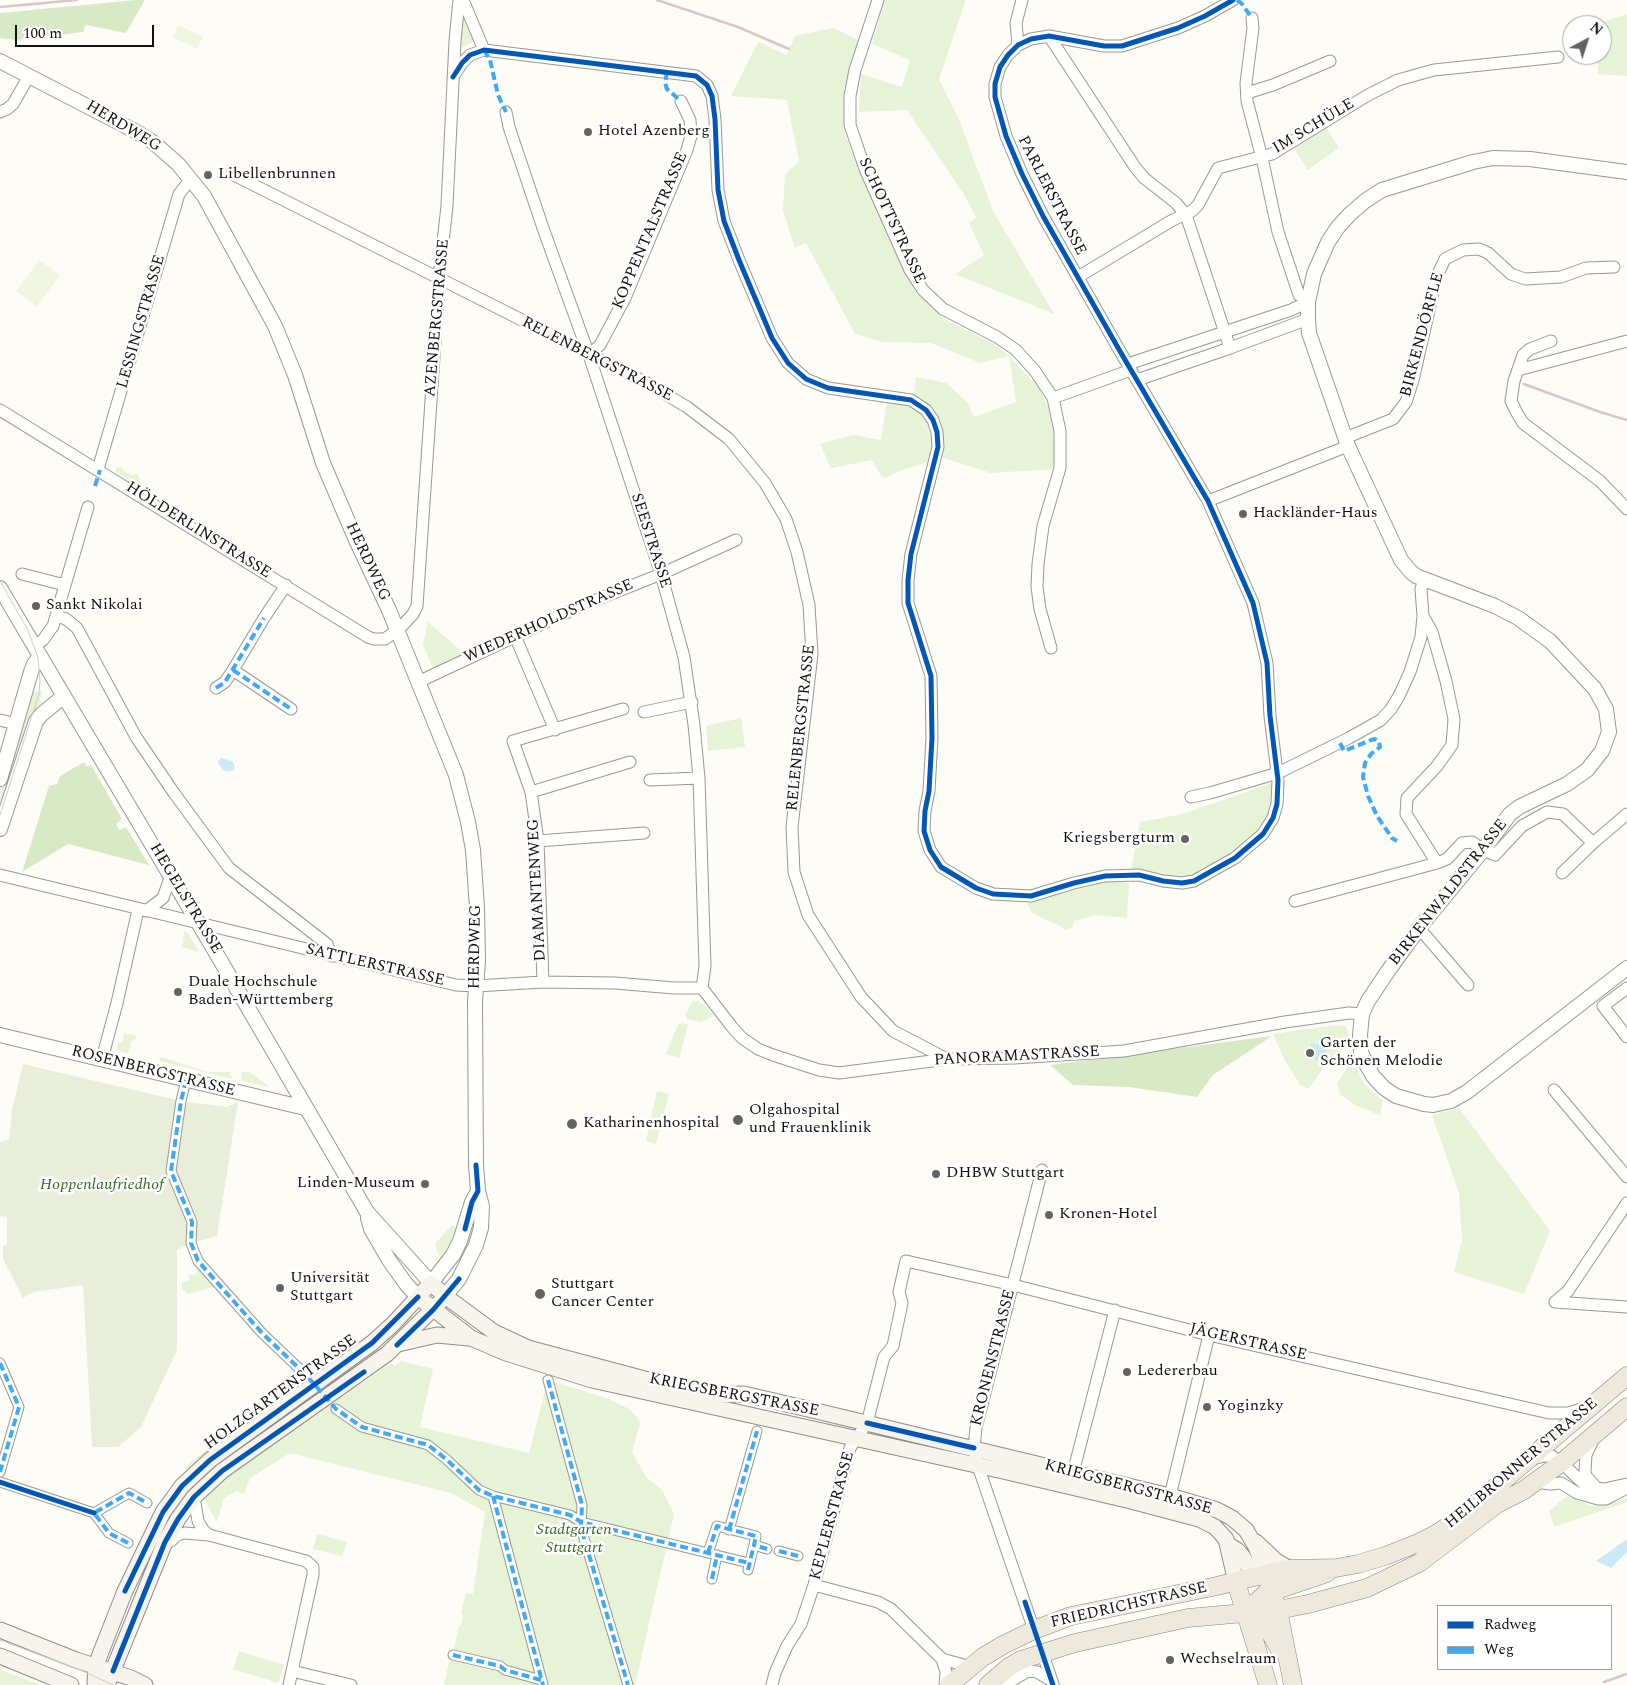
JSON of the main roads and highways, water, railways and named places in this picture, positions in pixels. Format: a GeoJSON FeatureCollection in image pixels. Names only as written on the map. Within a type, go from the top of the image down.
{"type":"FeatureCollection","features":[{"type":"Feature","properties":{"kind":"main road","name":"KRIEGSBERGSTRASSE"},"geometry":{"type":"LineString","coordinates":[[431,1283],[445,1296],[494,1332],[528,1348],[709,1395],[744,1394],[974,1448],[1170,1496],[1224,1513],[1238,1522],[1252,1538],[1258,1595]]}},
{"type":"Feature","properties":{"kind":"main road","name":"HOLZGARTENSTRASSE"},"geometry":{"type":"LineString","coordinates":[[96,1666],[125,1591],[163,1512],[182,1486],[210,1460],[352,1359],[379,1337],[431,1283]]}},
{"type":"Feature","properties":{"kind":"main road","name":"HOLZGARTENSTRASSE"},"geometry":{"type":"LineString","coordinates":[[110,1678],[165,1542],[178,1519],[194,1497],[222,1471],[364,1372],[397,1345],[445,1296]]}},
{"type":"Feature","properties":{"kind":"main road","name":"HEGELSTRASSE"},"geometry":{"type":"LineString","coordinates":[[418,1298],[433,1310]]}},
{"type":"Feature","properties":{"kind":"main road","name":"KRIEGSBERGSTRASSE"},"geometry":{"type":"LineString","coordinates":[[433,1310],[471,1338],[506,1353],[592,1380],[1132,1501],[1199,1519],[1209,1523],[1220,1532],[1229,1545],[1236,1582]]}},
{"type":"Feature","properties":{"kind":"main road"},"geometry":{"type":"LineString","coordinates":[[397,1345],[437,1335],[471,1338]]}},
{"type":"Feature","properties":{"kind":"main road"},"geometry":{"type":"LineString","coordinates":[[352,1359],[361,1362],[364,1372]]}},
{"type":"Feature","properties":{"kind":"main road","name":"HEILBRONNER STRASSE"},"geometry":{"type":"LineString","coordinates":[[1258,1595],[1290,1569],[1336,1568],[1385,1556],[1436,1534],[1458,1518],[1627,1376]]}},
{"type":"Feature","properties":{"kind":"main road","name":"HEILBRONNER STRASSE"},"geometry":{"type":"LineString","coordinates":[[1278,1610],[1333,1598],[1367,1588],[1419,1563],[1497,1504],[1556,1468],[1627,1407]]}},
{"type":"Feature","properties":{"kind":"main road"},"geometry":{"type":"LineString","coordinates":[[182,1486],[178,1497],[181,1500],[184,1502],[194,1497]]}},
{"type":"Feature","properties":{"kind":"main road"},"geometry":{"type":"LineString","coordinates":[[1252,1538],[1276,1561],[1290,1569]]}},
{"type":"Feature","properties":{"kind":"main road"},"geometry":{"type":"LineString","coordinates":[[1229,1545],[1243,1557],[1287,1663]]}},
{"type":"Feature","properties":{"kind":"main road"},"geometry":{"type":"LineString","coordinates":[[1258,1595],[1323,1575],[1336,1568]]}},
{"type":"Feature","properties":{"kind":"main road"},"geometry":{"type":"LineString","coordinates":[[1236,1582],[1278,1610],[1287,1663],[1293,1685]]}},
{"type":"Feature","properties":{"kind":"main road","name":"FRIEDRICHSTRASSE"},"geometry":{"type":"LineString","coordinates":[[949,1685],[1003,1645],[1057,1621],[1101,1609],[1236,1582],[1258,1595]]}},
{"type":"Feature","properties":{"kind":"main road"},"geometry":{"type":"LineString","coordinates":[[125,1591],[131,1604],[142,1598]]}},
{"type":"Feature","properties":{"kind":"main road"},"geometry":{"type":"LineString","coordinates":[[1258,1595],[1254,1640],[1268,1685]]}},
{"type":"Feature","properties":{"kind":"main road","name":"FRIEDRICHSTRASSE"},"geometry":{"type":"LineString","coordinates":[[988,1685],[1015,1664],[1042,1652],[1146,1626],[1214,1615],[1258,1595]]}},
{"type":"Feature","properties":{"kind":"main road"},"geometry":{"type":"LineString","coordinates":[[1287,1663],[1291,1628],[1296,1618],[1308,1604]]}},
{"type":"Feature","properties":{"kind":"main road"},"geometry":{"type":"LineString","coordinates":[[1214,1615],[1238,1628],[1254,1640]]}},
{"type":"Feature","properties":{"kind":"main road"},"geometry":{"type":"LineString","coordinates":[[1042,1652],[1057,1621]]}},
{"type":"Feature","properties":{"kind":"main road"},"geometry":{"type":"LineString","coordinates":[[0,1630],[96,1666],[110,1678],[144,1685]]}},
{"type":"Feature","properties":{"kind":"main road"},"geometry":{"type":"LineString","coordinates":[[0,1656],[72,1685]]}},
{"type":"Feature","properties":{"kind":"main road"},"geometry":{"type":"LineString","coordinates":[[1262,1666],[1271,1658],[1287,1663]]}},
{"type":"Feature","properties":{"kind":"main road"},"geometry":{"type":"LineString","coordinates":[[96,1666],[96,1685]]}},
{"type":"Feature","properties":{"kind":"main road"},"geometry":{"type":"LineString","coordinates":[[971,1667],[981,1677],[982,1685]]}},
{"type":"Feature","properties":{"kind":"water"},"geometry":{"type":"Polygon","coordinates":[[[221,758],[232,761],[235,766],[234,770],[228,772],[223,770],[218,763],[221,758]]]}},
{"type":"Feature","properties":{"kind":"water"},"geometry":{"type":"Polygon","coordinates":[[[1329,1042],[1330,1045],[1324,1055],[1320,1056],[1317,1061],[1314,1059],[1316,1051],[1311,1048],[1311,1043],[1329,1042]]]}},
{"type":"Feature","properties":{"kind":"water"},"geometry":{"type":"Polygon","coordinates":[[[1627,1539],[1627,1552],[1611,1568],[1596,1561],[1627,1539]]]}},
{"type":"Feature","properties":{"kind":"tram line"},"geometry":{"type":"LineString","coordinates":[[0,581],[28,630],[38,658],[40,682],[39,694],[0,815]]}},
{"type":"Feature","properties":{"kind":"tram line"},"geometry":{"type":"LineString","coordinates":[[0,1640],[80,1670],[113,1685]]}},
{"type":"Feature","properties":{"kind":"railway"},"geometry":{"type":"LineString","coordinates":[[0,7],[77,0]]}},
{"type":"Feature","properties":{"kind":"railway"},"geometry":{"type":"LineString","coordinates":[[657,0],[738,27],[789,49]]}},
{"type":"Feature","properties":{"kind":"railway"},"geometry":{"type":"LineString","coordinates":[[1524,384],[1627,420]]}},
{"type":"Feature","properties":{"kind":"railway"},"geometry":{"type":"LineString","coordinates":[[1604,1682],[1627,1674]]}},
{"type":"Feature","properties":{"kind":"place","name":"Hotel Azenberg"},"geometry":{"type":"Point","coordinates":[588,132]}},
{"type":"Feature","properties":{"kind":"place","name":"Libellenbrunnen"},"geometry":{"type":"Point","coordinates":[208,175]}},
{"type":"Feature","properties":{"kind":"place","name":"Hackländer-Haus"},"geometry":{"type":"Point","coordinates":[1243,514]}},
{"type":"Feature","properties":{"kind":"place","name":"Sankt Nikolai"},"geometry":{"type":"Point","coordinates":[36,606]}},
{"type":"Feature","properties":{"kind":"place","name":"Kriegsbergturm"},"geometry":{"type":"Point","coordinates":[1185,839]}},
{"type":"Feature","properties":{"kind":"place","name":"Duale Hochschule Baden-Württemberg"},"geometry":{"type":"Point","coordinates":[178,992]}},
{"type":"Feature","properties":{"kind":"place","name":"Garten der Schönen Melodie"},"geometry":{"type":"Point","coordinates":[1310,1053]}},
{"type":"Feature","properties":{"kind":"place","name":"Olgahospital und Frauenklinik"},"geometry":{"type":"Point","coordinates":[738,1120]}},
{"type":"Feature","properties":{"kind":"place","name":"Katharinenhospital"},"geometry":{"type":"Point","coordinates":[572,1124]}},
{"type":"Feature","properties":{"kind":"place","name":"DHBW Stuttgart"},"geometry":{"type":"Point","coordinates":[936,1174]}},
{"type":"Feature","properties":{"kind":"place","name":"Linden-Museum"},"geometry":{"type":"Point","coordinates":[425,1184]}},
{"type":"Feature","properties":{"kind":"place","name":"Kronen-Hotel"},"geometry":{"type":"Point","coordinates":[1049,1215]}},
{"type":"Feature","properties":{"kind":"place","name":"Universität Stuttgart"},"geometry":{"type":"Point","coordinates":[280,1288]}},
{"type":"Feature","properties":{"kind":"place","name":"Stuttgart Cancer Center"},"geometry":{"type":"Point","coordinates":[540,1294]}},
{"type":"Feature","properties":{"kind":"place","name":"Ledererbau"},"geometry":{"type":"Point","coordinates":[1127,1372]}},
{"type":"Feature","properties":{"kind":"place","name":"Yoginzky"},"geometry":{"type":"Point","coordinates":[1207,1407]}},
{"type":"Feature","properties":{"kind":"place","name":"Wechselraum"},"geometry":{"type":"Point","coordinates":[1170,1660]}},
{"type":"Feature","properties":{"kind":"park label","name":"Hoppenlaufriedhof"},"geometry":{"type":"Point","coordinates":[102,1186]}},
{"type":"Feature","properties":{"kind":"park label","name":"Stadtgarten Stuttgart"},"geometry":{"type":"Point","coordinates":[574,1540]}}]}
